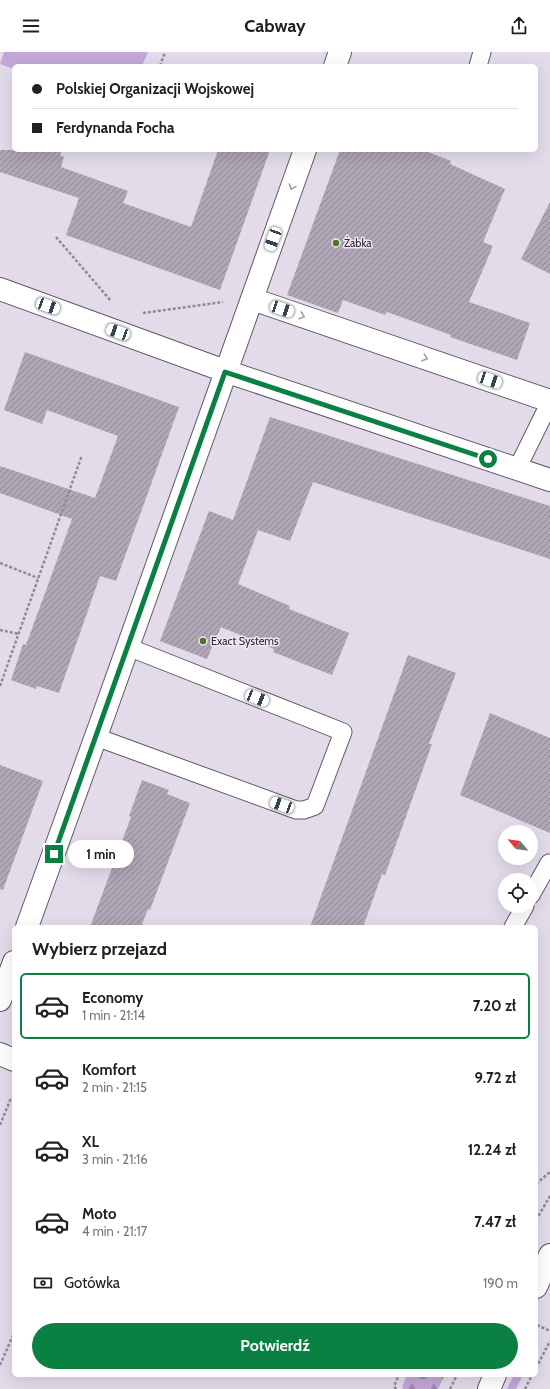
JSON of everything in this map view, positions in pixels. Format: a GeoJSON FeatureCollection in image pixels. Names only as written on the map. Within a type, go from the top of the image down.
{"type":"FeatureCollection","features":[{"type":"Feature","properties":{"kind":"street"},"geometry":{"type":"LineString","coordinates":[[336,64],[340,52]]}},
{"type":"Feature","properties":{"kind":"street"},"geometry":{"type":"LineString","coordinates":[[28,925],[304,152]]}},
{"type":"Feature","properties":{"kind":"street"},"geometry":{"type":"LineString","coordinates":[[0,289],[225,372],[550,480]]}},
{"type":"Feature","properties":{"kind":"street"},"geometry":{"type":"LineString","coordinates":[[252,299],[550,401]]}},
{"type":"Feature","properties":{"kind":"street"},"geometry":{"type":"LineString","coordinates":[[0,1000],[12,967]]}},
{"type":"Feature","properties":{"kind":"street"},"geometry":{"type":"LineString","coordinates":[[0,1054],[12,1059]]}},
{"type":"Feature","properties":{"kind":"street"},"geometry":{"type":"LineString","coordinates":[[540,1285],[550,1255]]}},
{"type":"Feature","properties":{"kind":"street"},"geometry":{"type":"LineString","coordinates":[[489,1389],[494,1377]]}},
{"type":"Feature","properties":{"kind":"lane"},"geometry":{"type":"LineString","coordinates":[[479,64],[482,52]]}},
{"type":"Feature","properties":{"kind":"lane"},"geometry":{"type":"LineString","coordinates":[[517,469],[550,401]]}},
{"type":"Feature","properties":{"kind":"lane"},"geometry":{"type":"LineString","coordinates":[[96,737],[296,810],[304,810],[315,806],[343,732],[128,647]]}},
{"type":"Feature","properties":{"kind":"lane"},"geometry":{"type":"LineString","coordinates":[[538,883],[549,863]]}},
{"type":"Feature","properties":{"kind":"lane"},"geometry":{"type":"LineString","coordinates":[[514,925],[521,913]]}},
{"type":"Feature","properties":{"kind":"path"},"geometry":{"type":"LineString","coordinates":[[161,64],[165,52]]}},
{"type":"Feature","properties":{"kind":"path"},"geometry":{"type":"LineString","coordinates":[[56,237],[113,303]]}},
{"type":"Feature","properties":{"kind":"path"},"geometry":{"type":"LineString","coordinates":[[139,313],[226,302]]}},
{"type":"Feature","properties":{"kind":"path"},"geometry":{"type":"LineString","coordinates":[[0,686],[82,455]]}},
{"type":"Feature","properties":{"kind":"path"},"geometry":{"type":"LineString","coordinates":[[0,563],[38,578]]}},
{"type":"Feature","properties":{"kind":"path"},"geometry":{"type":"LineString","coordinates":[[0,630],[19,634]]}},
{"type":"Feature","properties":{"kind":"path"},"geometry":{"type":"LineString","coordinates":[[0,1125],[12,1098]]}},
{"type":"Feature","properties":{"kind":"path"},"geometry":{"type":"LineString","coordinates":[[538,1182],[550,1172]]}},
{"type":"Feature","properties":{"kind":"path"},"geometry":{"type":"LineString","coordinates":[[538,1217],[550,1196]]}},
{"type":"Feature","properties":{"kind":"path"},"geometry":{"type":"LineString","coordinates":[[538,1325],[550,1331]]}},
{"type":"Feature","properties":{"kind":"path"},"geometry":{"type":"LineString","coordinates":[[0,1365],[12,1337]]}},
{"type":"Feature","properties":{"kind":"path"},"geometry":{"type":"LineString","coordinates":[[538,1364],[550,1341]]}},
{"type":"Feature","properties":{"kind":"path"},"geometry":{"type":"LineString","coordinates":[[396,1389],[394,1386],[398,1377]]}},
{"type":"Feature","properties":{"kind":"path"},"geometry":{"type":"LineString","coordinates":[[450,1389],[456,1377]]}},
{"type":"Feature","properties":{"kind":"path"},"geometry":{"type":"LineString","coordinates":[[525,1389],[531,1377]]}},
{"type":"Feature","properties":{"kind":"green space"},"geometry":{"type":"Polygon","coordinates":[[[4,52],[148,52],[143,64],[12,64],[12,68],[0,64],[4,52]]]}},
{"type":"Feature","properties":{"kind":"green space"},"geometry":{"type":"Polygon","coordinates":[[[406,1377],[444,1377],[438,1389],[403,1389],[402,1387],[406,1377]]]}},
{"type":"Feature","properties":{"kind":"green space"},"geometry":{"type":"Polygon","coordinates":[[[513,1377],[522,1377],[516,1389],[507,1389],[513,1377]]]}},
{"type":"Feature","properties":{"kind":"building"},"geometry":{"type":"Polygon","coordinates":[[[0,150],[12,150],[12,152],[61,152],[60,155],[64,157],[61,167],[128,191],[123,203],[191,227],[217,152],[269,152],[220,290],[66,235],[79,198],[0,172],[0,150]]]}},
{"type":"Feature","properties":{"kind":"building"},"geometry":{"type":"Polygon","coordinates":[[[339,152],[428,152],[451,161],[450,164],[505,189],[483,242],[493,246],[469,302],[530,323],[517,360],[450,337],[451,335],[387,312],[385,315],[343,300],[338,313],[287,295],[339,152]]]}},
{"type":"Feature","properties":{"kind":"building"},"geometry":{"type":"Polygon","coordinates":[[[550,202],[550,274],[521,259],[550,202]]]}},
{"type":"Feature","properties":{"kind":"building"},"geometry":{"type":"Polygon","coordinates":[[[25,352],[179,407],[116,581],[100,576],[59,693],[37,686],[36,689],[11,680],[23,644],[26,645],[72,519],[0,493],[0,466],[95,498],[118,436],[47,410],[42,424],[4,410],[25,352]]]}},
{"type":"Feature","properties":{"kind":"building"},"geometry":{"type":"Polygon","coordinates":[[[270,417],[550,506],[550,559],[313,482],[290,541],[258,530],[238,584],[290,606],[289,609],[349,633],[332,675],[273,652],[274,649],[221,627],[207,659],[160,641],[209,511],[233,520],[270,417]]]}},
{"type":"Feature","properties":{"kind":"building"},"geometry":{"type":"Polygon","coordinates":[[[408,655],[456,673],[429,744],[432,744],[385,875],[382,874],[364,925],[311,925],[408,655]]]}},
{"type":"Feature","properties":{"kind":"building"},"geometry":{"type":"Polygon","coordinates":[[[490,713],[550,738],[550,833],[538,828],[538,825],[531,825],[460,795],[490,713]]]}},
{"type":"Feature","properties":{"kind":"building"},"geometry":{"type":"Polygon","coordinates":[[[0,765],[43,781],[3,890],[0,889],[0,765]]]}},
{"type":"Feature","properties":{"kind":"building"},"geometry":{"type":"Polygon","coordinates":[[[142,780],[169,790],[167,794],[190,803],[150,910],[148,909],[142,925],[91,925],[131,817],[129,816],[142,780]]]}},
{"type":"Feature","properties":{"kind":"place","name":"Żabka"},"geometry":{"type":"Point","coordinates":[336,243]}},
{"type":"Feature","properties":{"kind":"place","name":"Exact Systems"},"geometry":{"type":"Point","coordinates":[203,641]}},
{"type":"Feature","properties":{"kind":"route"},"geometry":{"type":"LineString","coordinates":[[54,854],[100,728],[225,372],[488,459]]}}]}
